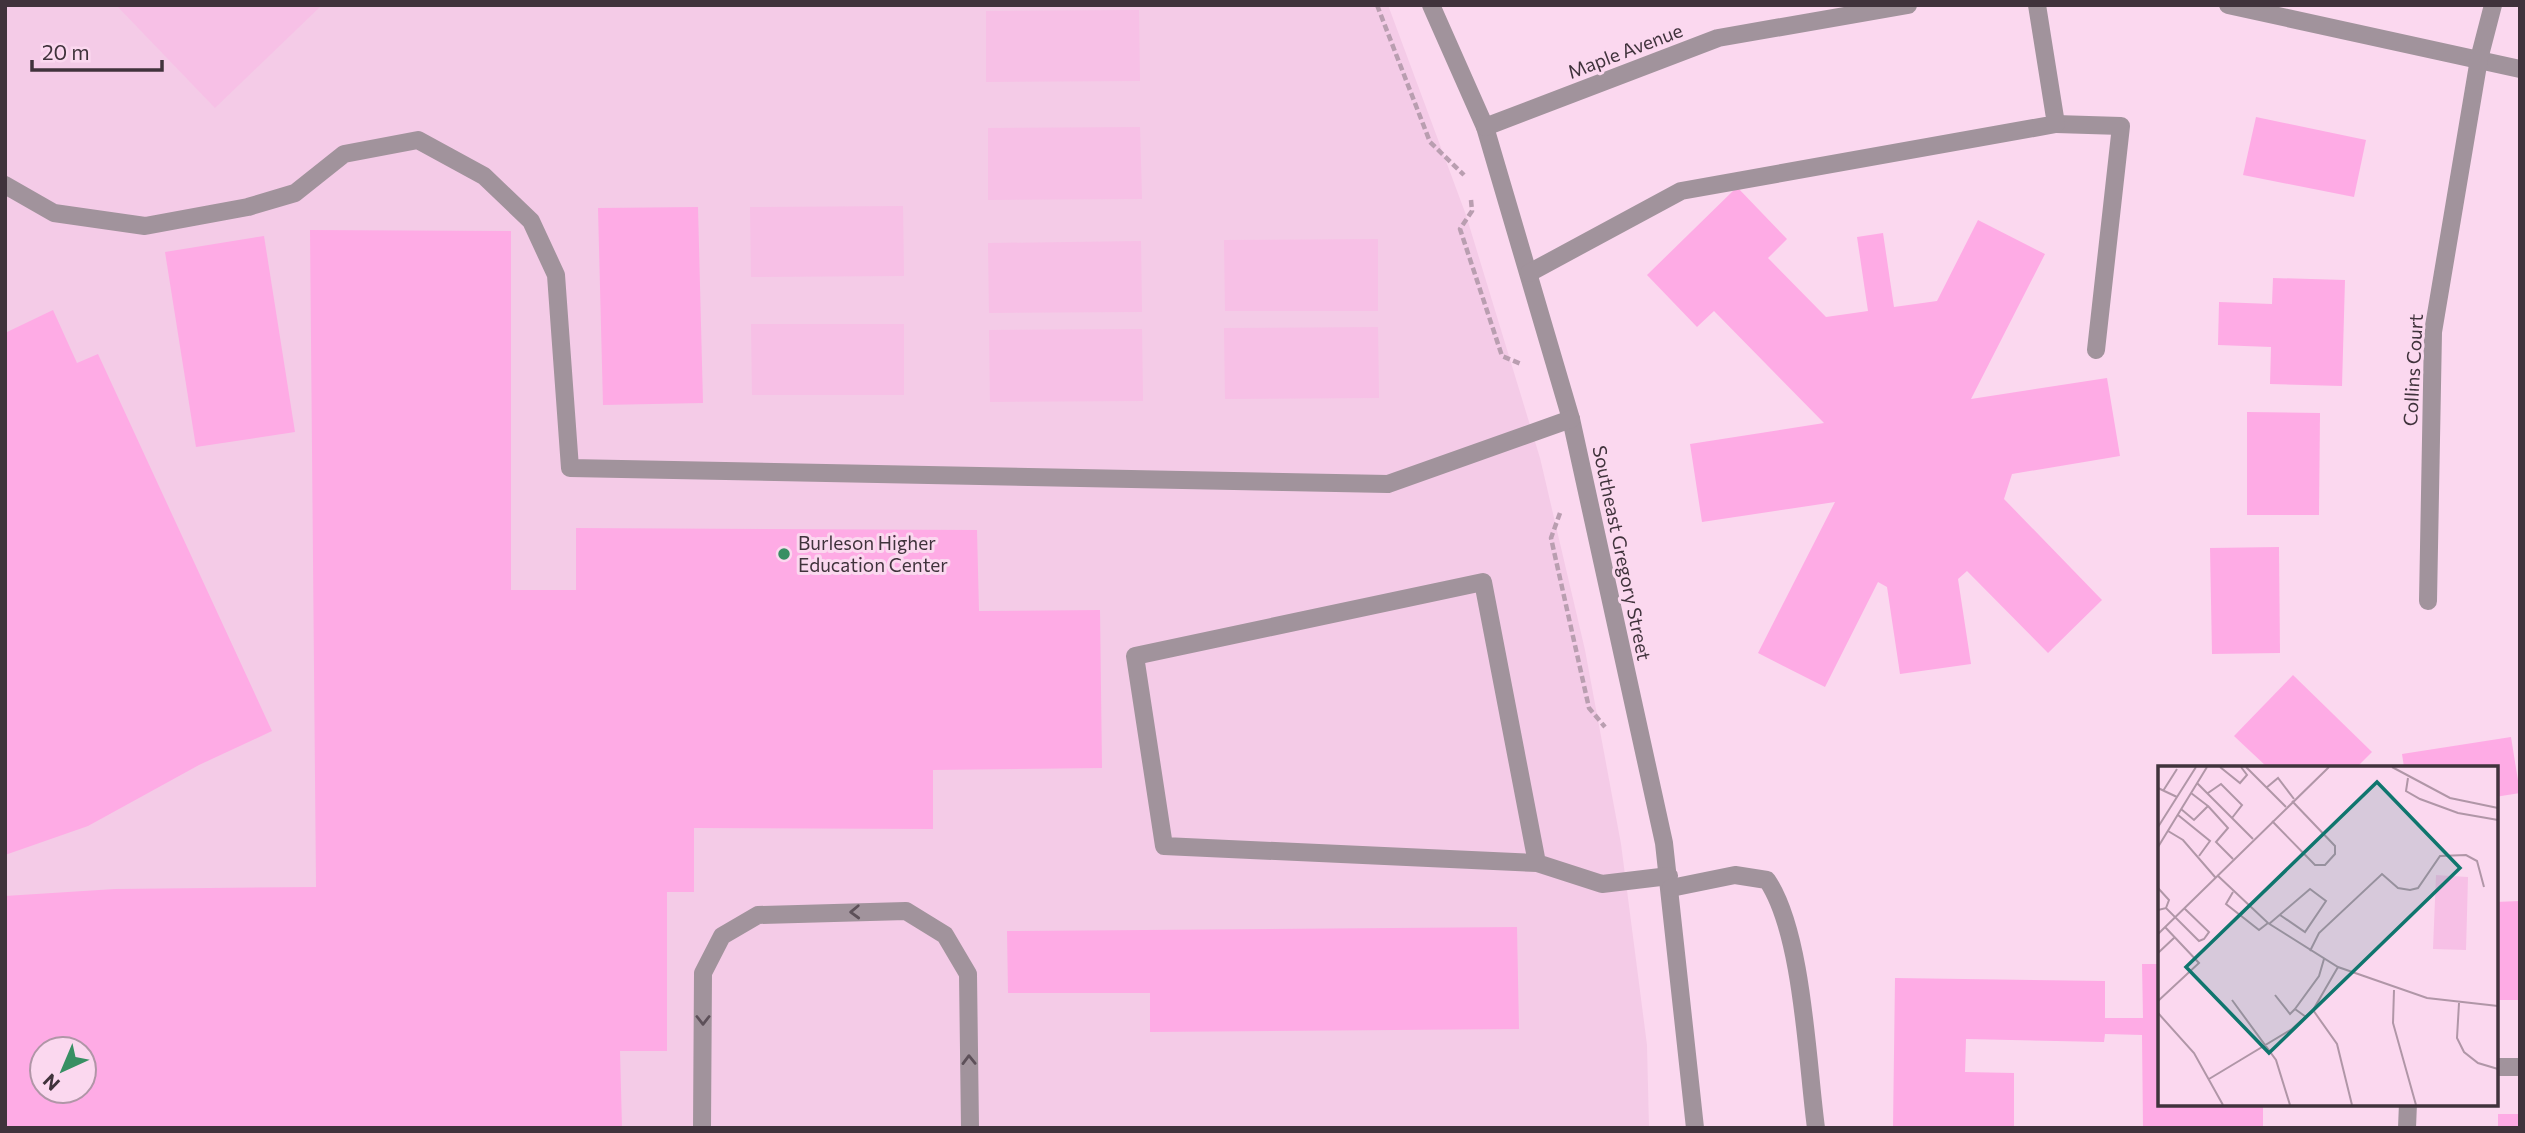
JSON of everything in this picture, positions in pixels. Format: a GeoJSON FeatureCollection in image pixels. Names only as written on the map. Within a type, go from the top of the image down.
{"type":"FeatureCollection","features":[{"type":"Feature","properties":{"kind":"street","name":"Southeast Gregory Street"},"geometry":{"type":"LineString","coordinates":[[1431,5],[1485,127],[1570,419],[1670,882],[1695,1128]]}},
{"type":"Feature","properties":{"kind":"street","name":"Maple Avenue"},"geometry":{"type":"LineString","coordinates":[[1485,127],[1718,38],[1908,5]]}},
{"type":"Feature","properties":{"kind":"street"},"geometry":{"type":"LineString","coordinates":[[2037,5],[2056,124]]}},
{"type":"Feature","properties":{"kind":"street"},"geometry":{"type":"LineString","coordinates":[[2228,5],[2520,69]]}},
{"type":"Feature","properties":{"kind":"street","name":"Collins Court"},"geometry":{"type":"LineString","coordinates":[[2428,601],[2433,332],[2479,60],[2493,5]]}},
{"type":"Feature","properties":{"kind":"street"},"geometry":{"type":"LineString","coordinates":[[1529,273],[1681,191],[2056,124],[2121,126],[2096,350]]}},
{"type":"Feature","properties":{"kind":"street"},"geometry":{"type":"LineString","coordinates":[[5,186],[54,213],[145,226],[248,207],[295,193],[344,153],[418,140],[484,176],[531,221],[556,275],[569,468],[1388,484],[1570,419]]}},
{"type":"Feature","properties":{"kind":"street"},"geometry":{"type":"LineString","coordinates":[[1537,863],[1483,582],[1135,656],[1164,846],[1537,863],[1602,884],[1670,882],[1735,875],[1767,880],[1781,900],[1795,959],[1816,1128]]}},
{"type":"Feature","properties":{"kind":"street"},"geometry":{"type":"LineString","coordinates":[[702,1128],[703,973],[722,936],[758,915],[905,911],[945,935],[968,974],[970,1128]]}},
{"type":"Feature","properties":{"kind":"street"},"geometry":{"type":"LineString","coordinates":[[2497,1067],[2520,1068]]}},
{"type":"Feature","properties":{"kind":"street"},"geometry":{"type":"LineString","coordinates":[[2407,1128],[2408,1105]]}},
{"type":"Feature","properties":{"kind":"path"},"geometry":{"type":"LineString","coordinates":[[1377,5],[1430,142],[1462,173],[1467,183]]}},
{"type":"Feature","properties":{"kind":"path"},"geometry":{"type":"LineString","coordinates":[[1471,194],[1472,211],[1460,229],[1502,356],[1521,364],[1526,371]]}},
{"type":"Feature","properties":{"kind":"path"},"geometry":{"type":"LineString","coordinates":[[1561,509],[1551,538],[1589,708],[1610,733]]}},
{"type":"Feature","properties":{"kind":"shaded area","name":"Burleson Higher Education Center"},"geometry":{"type":"Polygon","coordinates":[[[5,5],[1388,5],[1466,215],[1540,458],[1585,650],[1621,844],[1647,1045],[1649,1128],[5,1128],[5,5]]]}},
{"type":"Feature","properties":{"kind":"shaded area"},"geometry":{"type":"Polygon","coordinates":[[[116,5],[322,5],[215,108],[116,5]]]}},
{"type":"Feature","properties":{"kind":"shaded area"},"geometry":{"type":"Polygon","coordinates":[[[1139,10],[1140,81],[986,82],[986,11],[1139,10]]]}},
{"type":"Feature","properties":{"kind":"shaded area"},"geometry":{"type":"Polygon","coordinates":[[[1140,127],[1142,199],[988,200],[988,128],[1140,127]]]}},
{"type":"Feature","properties":{"kind":"shaded area"},"geometry":{"type":"Polygon","coordinates":[[[903,206],[904,276],[751,277],[750,207],[903,206]]]}},
{"type":"Feature","properties":{"kind":"shaded area"},"geometry":{"type":"Polygon","coordinates":[[[1378,239],[1378,311],[1225,311],[1224,240],[1378,239]]]}},
{"type":"Feature","properties":{"kind":"shaded area"},"geometry":{"type":"Polygon","coordinates":[[[1141,241],[1142,312],[989,313],[988,243],[1141,241]]]}},
{"type":"Feature","properties":{"kind":"shaded area"},"geometry":{"type":"Polygon","coordinates":[[[751,324],[904,324],[904,395],[752,395],[751,324]]]}},
{"type":"Feature","properties":{"kind":"shaded area"},"geometry":{"type":"Polygon","coordinates":[[[1378,327],[1379,398],[1225,399],[1224,328],[1378,327]]]}},
{"type":"Feature","properties":{"kind":"shaded area"},"geometry":{"type":"Polygon","coordinates":[[[1142,329],[1143,401],[990,402],[989,330],[1142,329]]]}},
{"type":"Feature","properties":{"kind":"building"},"geometry":{"type":"Polygon","coordinates":[[[2256,117],[2366,140],[2354,197],[2243,175],[2256,117]]]}},
{"type":"Feature","properties":{"kind":"building"},"geometry":{"type":"Polygon","coordinates":[[[1737,187],[1787,239],[1768,258],[1826,317],[1868,311],[1857,237],[1883,233],[1894,307],[1937,301],[1978,220],[2045,254],[1971,399],[2107,378],[2120,456],[2012,474],[2004,499],[2102,600],[2048,653],[1967,571],[1958,579],[1971,664],[1900,674],[1887,587],[1878,582],[1825,687],[1758,653],[1835,502],[1702,522],[1690,444],[1824,423],[1714,311],[1697,327],[1647,275],[1737,187]]]}},
{"type":"Feature","properties":{"kind":"building"},"geometry":{"type":"Polygon","coordinates":[[[698,207],[703,403],[603,405],[598,208],[698,207]]]}},
{"type":"Feature","properties":{"kind":"building"},"geometry":{"type":"Polygon","coordinates":[[[310,230],[511,231],[511,590],[576,590],[576,528],[977,530],[979,611],[1100,610],[1102,768],[933,770],[933,829],[694,828],[694,892],[667,892],[667,1051],[620,1051],[622,1128],[5,1128],[5,896],[115,889],[316,887],[310,230]]]}},
{"type":"Feature","properties":{"kind":"building"},"geometry":{"type":"Polygon","coordinates":[[[264,236],[295,432],[196,447],[165,252],[264,236]]]}},
{"type":"Feature","properties":{"kind":"building"},"geometry":{"type":"Polygon","coordinates":[[[2273,278],[2345,280],[2342,386],[2270,384],[2271,347],[2218,345],[2219,302],[2272,304],[2273,278]]]}},
{"type":"Feature","properties":{"kind":"building"},"geometry":{"type":"Polygon","coordinates":[[[53,310],[77,363],[98,354],[272,731],[199,765],[88,826],[5,855],[5,333],[53,310]]]}},
{"type":"Feature","properties":{"kind":"building"},"geometry":{"type":"Polygon","coordinates":[[[2247,412],[2320,413],[2319,515],[2247,515],[2247,412]]]}},
{"type":"Feature","properties":{"kind":"building"},"geometry":{"type":"Polygon","coordinates":[[[2279,547],[2280,653],[2212,654],[2210,548],[2279,547]]]}},
{"type":"Feature","properties":{"kind":"building"},"geometry":{"type":"Polygon","coordinates":[[[2293,675],[2372,752],[2358,766],[2266,766],[2234,736],[2293,675]]]}},
{"type":"Feature","properties":{"kind":"building"},"geometry":{"type":"Polygon","coordinates":[[[2511,737],[2520,793],[2497,797],[2497,766],[2404,766],[2402,754],[2511,737]]]}},
{"type":"Feature","properties":{"kind":"building"},"geometry":{"type":"Polygon","coordinates":[[[2520,901],[2520,1000],[2497,1000],[2497,902],[2520,901]]]}},
{"type":"Feature","properties":{"kind":"building"},"geometry":{"type":"Polygon","coordinates":[[[1517,927],[1519,1029],[1150,1032],[1150,993],[1008,993],[1007,931],[1517,927]]]}},
{"type":"Feature","properties":{"kind":"building"},"geometry":{"type":"Polygon","coordinates":[[[2142,964],[2158,964],[2158,1105],[2263,1105],[2263,1128],[2143,1128],[2142,1035],[2105,1034],[2104,1042],[1966,1039],[1965,1072],[2014,1073],[2014,1128],[1893,1128],[1895,978],[2105,981],[2105,1018],[2143,1018],[2142,964]]]}},
{"type":"Feature","properties":{"kind":"building"},"geometry":{"type":"Polygon","coordinates":[[[2498,1114],[2520,1114],[2520,1128],[2498,1128],[2498,1114]]]}},
{"type":"Feature","properties":{"kind":"place","name":"Burleson Higher Education Center"},"geometry":{"type":"Point","coordinates":[784,554]}}]}
